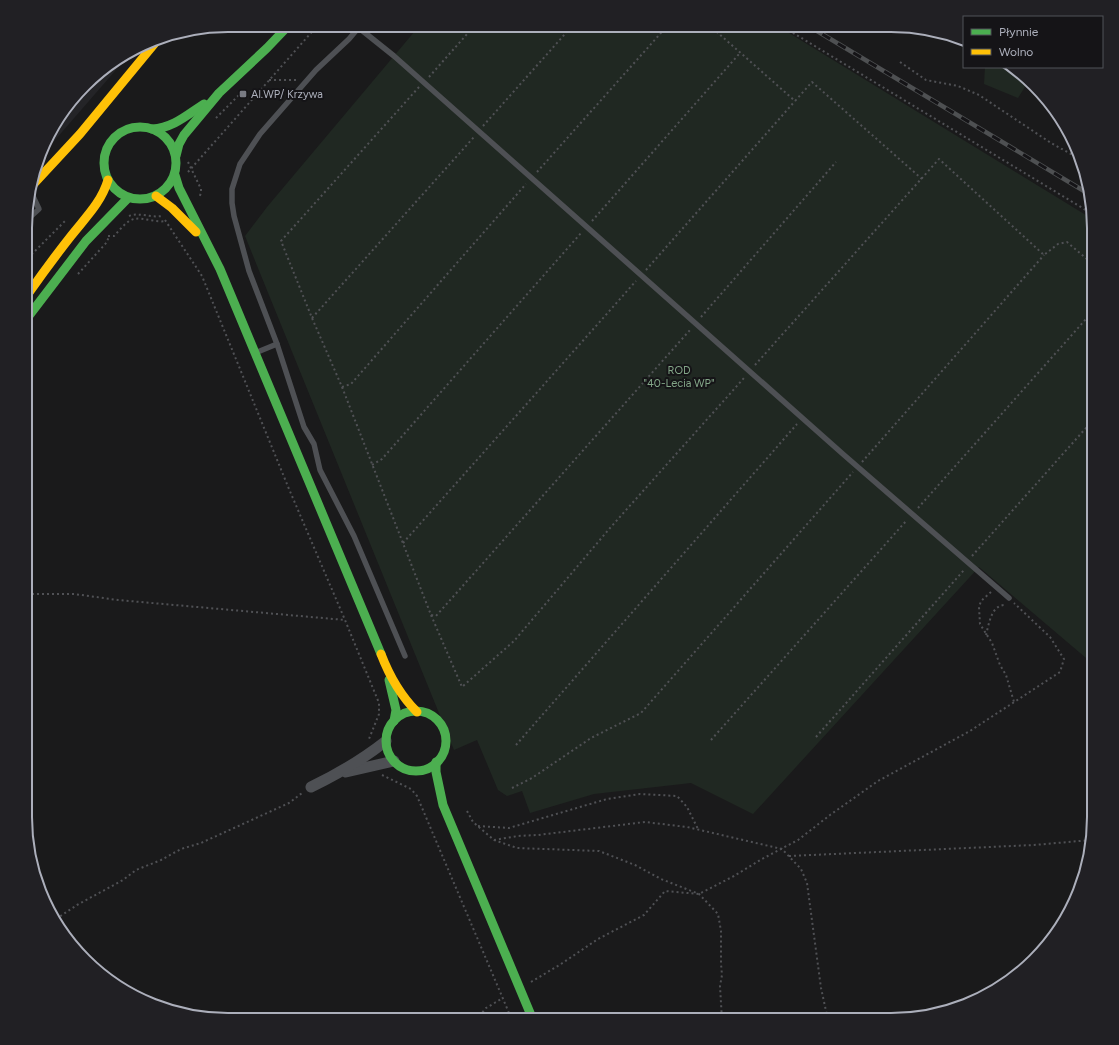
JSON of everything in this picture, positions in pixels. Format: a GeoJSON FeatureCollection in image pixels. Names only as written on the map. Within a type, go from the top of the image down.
{"type":"FeatureCollection","features":[{"type":"Feature","properties":{"kind":"street"},"geometry":{"type":"LineString","coordinates":[[176,156],[179,144],[184,135],[219,93],[282,32]]}},
{"type":"Feature","properties":{"kind":"street"},"geometry":{"type":"LineString","coordinates":[[38,179],[54,165],[151,48]]}},
{"type":"Feature","properties":{"kind":"street"},"geometry":{"type":"LineString","coordinates":[[152,129],[164,136],[170,142],[177,161],[175,175],[168,188],[156,196],[143,200],[128,198],[116,191],[105,173],[104,159],[113,139],[118,134],[131,128],[138,127],[161,129],[172,126],[219,93]]}},
{"type":"Feature","properties":{"kind":"street"},"geometry":{"type":"LineString","coordinates":[[175,175],[179,188],[205,242],[220,268],[254,354],[386,667],[408,703],[417,712]]}},
{"type":"Feature","properties":{"kind":"street"},"geometry":{"type":"LineString","coordinates":[[32,289],[71,236],[97,206],[106,189],[108,180]]}},
{"type":"Feature","properties":{"kind":"street"},"geometry":{"type":"LineString","coordinates":[[156,196],[172,208],[205,242]]}},
{"type":"Feature","properties":{"kind":"street"},"geometry":{"type":"LineString","coordinates":[[32,312],[86,241],[128,198]]}},
{"type":"Feature","properties":{"kind":"street"},"geometry":{"type":"LineString","coordinates":[[386,667],[396,710],[394,721]]}},
{"type":"Feature","properties":{"kind":"street"},"geometry":{"type":"LineString","coordinates":[[417,712],[427,714],[438,721],[445,733],[445,747],[443,753],[436,762],[428,768],[417,770],[406,769],[394,761],[387,748],[386,741],[390,727],[394,721],[406,713],[417,712]]}},
{"type":"Feature","properties":{"kind":"street"},"geometry":{"type":"LineString","coordinates":[[311,787],[336,775],[370,754],[386,741]]}},
{"type":"Feature","properties":{"kind":"street"},"geometry":{"type":"LineString","coordinates":[[336,775],[394,761]]}},
{"type":"Feature","properties":{"kind":"street"},"geometry":{"type":"LineString","coordinates":[[436,762],[436,772],[443,805],[530,1013]]}},
{"type":"Feature","properties":{"kind":"street"},"geometry":{"type":"LineString","coordinates":[[417,770],[426,780],[443,805]]}},
{"type":"Feature","properties":{"kind":"lane"},"geometry":{"type":"LineString","coordinates":[[355,32],[308,79],[260,134],[240,164],[232,189],[232,203],[234,216],[249,271],[277,344],[304,427],[314,444],[320,470],[354,536],[405,656]]}},
{"type":"Feature","properties":{"kind":"lane"},"geometry":{"type":"LineString","coordinates":[[367,32],[749,372],[1010,598]]}},
{"type":"Feature","properties":{"kind":"lane"},"geometry":{"type":"LineString","coordinates":[[32,216],[40,209],[35,199]]}},
{"type":"Feature","properties":{"kind":"lane"},"geometry":{"type":"LineString","coordinates":[[254,354],[277,344]]}},
{"type":"Feature","properties":{"kind":"path"},"geometry":{"type":"LineString","coordinates":[[191,169],[312,32]]}},
{"type":"Feature","properties":{"kind":"path"},"geometry":{"type":"LineString","coordinates":[[469,32],[281,241],[342,387],[431,615],[462,687],[514,641],[610,528],[939,160],[1044,255]]}},
{"type":"Feature","properties":{"kind":"path"},"geometry":{"type":"LineString","coordinates":[[312,318],[567,32]]}},
{"type":"Feature","properties":{"kind":"path"},"geometry":{"type":"LineString","coordinates":[[342,387],[351,384],[531,178],[662,32]]}},
{"type":"Feature","properties":{"kind":"path"},"geometry":{"type":"LineString","coordinates":[[717,32],[795,101]]}},
{"type":"Feature","properties":{"kind":"path"},"geometry":{"type":"LineString","coordinates":[[792,32],[1086,211]]}},
{"type":"Feature","properties":{"kind":"path"},"geometry":{"type":"LineString","coordinates":[[372,466],[382,459],[740,53]]}},
{"type":"Feature","properties":{"kind":"path"},"geometry":{"type":"LineString","coordinates":[[900,62],[926,80],[958,86],[980,95],[1051,143],[1073,155]]}},
{"type":"Feature","properties":{"kind":"path"},"geometry":{"type":"LineString","coordinates":[[269,80],[308,79]]}},
{"type":"Feature","properties":{"kind":"path"},"geometry":{"type":"LineString","coordinates":[[403,544],[812,82],[922,179]]}},
{"type":"Feature","properties":{"kind":"path"},"geometry":{"type":"LineString","coordinates":[[431,615],[436,616],[695,324],[836,162]]}},
{"type":"Feature","properties":{"kind":"path"},"geometry":{"type":"LineString","coordinates":[[162,216],[202,276],[379,703],[379,714],[366,746],[370,754]]}},
{"type":"Feature","properties":{"kind":"path"},"geometry":{"type":"LineString","coordinates":[[512,788],[532,778],[591,738],[641,713],[1044,255],[1058,244],[1067,242],[1087,259]]}},
{"type":"Feature","properties":{"kind":"path"},"geometry":{"type":"LineString","coordinates":[[711,740],[1087,318]]}},
{"type":"Feature","properties":{"kind":"path"},"geometry":{"type":"LineString","coordinates":[[516,745],[802,418]]}},
{"type":"Feature","properties":{"kind":"path"},"geometry":{"type":"LineString","coordinates":[[816,737],[964,571],[967,561],[1087,427]]}},
{"type":"Feature","properties":{"kind":"path"},"geometry":{"type":"LineString","coordinates":[[992,591],[981,600],[979,607],[980,624],[992,643],[1000,665],[1006,675],[1014,702]]}},
{"type":"Feature","properties":{"kind":"path"},"geometry":{"type":"LineString","coordinates":[[32,594],[74,594],[118,600],[345,620]]}},
{"type":"Feature","properties":{"kind":"path"},"geometry":{"type":"LineString","coordinates":[[520,988],[561,964],[598,939],[644,914],[665,891],[699,894],[798,840],[878,781],[970,731],[1060,672],[1064,659],[1050,637],[1010,598]]}},
{"type":"Feature","properties":{"kind":"path"},"geometry":{"type":"LineString","coordinates":[[986,635],[995,609],[1001,606],[1009,605]]}},
{"type":"Feature","properties":{"kind":"path"},"geometry":{"type":"LineString","coordinates":[[1014,606],[1019,607]]}},
{"type":"Feature","properties":{"kind":"path"},"geometry":{"type":"LineString","coordinates":[[375,765],[379,774],[411,789],[417,796],[509,1013]]}},
{"type":"Feature","properties":{"kind":"path"},"geometry":{"type":"LineString","coordinates":[[59,917],[123,880],[136,870],[161,860],[181,849],[201,843],[289,803],[311,787]]}},
{"type":"Feature","properties":{"kind":"path"},"geometry":{"type":"LineString","coordinates":[[477,826],[509,828],[607,799],[640,794],[677,796],[687,807],[698,829]]}},
{"type":"Feature","properties":{"kind":"path"},"geometry":{"type":"LineString","coordinates":[[467,811],[473,822],[494,840],[517,848],[599,851],[635,865],[661,879],[699,894],[718,914],[721,931],[720,964],[722,975],[720,986],[722,1013]]}},
{"type":"Feature","properties":{"kind":"path"},"geometry":{"type":"LineString","coordinates":[[494,840],[645,822],[698,829],[782,849],[801,869],[807,883],[821,988],[826,1013]]}},
{"type":"Feature","properties":{"kind":"path"},"geometry":{"type":"LineString","coordinates":[[788,856],[1085,840]]}},
{"type":"Feature","properties":{"kind":"path"},"geometry":{"type":"LineString","coordinates":[[482,1013],[486,1008],[503,998]]}},
{"type":"Feature","properties":{"kind":"shaded area"},"geometry":{"type":"Polygon","coordinates":[[[122,63],[50,146],[65,119],[89,89],[122,63]]]}},
{"type":"Feature","properties":{"kind":"green space","name":"ROD \"40-Lecia WP\""},"geometry":{"type":"Polygon","coordinates":[[[414,32],[787,32],[1087,216],[1087,657],[1086,658],[979,567],[753,814],[691,783],[594,794],[530,813],[522,791],[507,796],[498,790],[477,740],[454,750],[245,236],[267,207],[414,32]]]}},
{"type":"Feature","properties":{"kind":"green space"},"geometry":{"type":"Polygon","coordinates":[[[985,68],[1004,68],[1026,86],[1018,98],[984,84],[985,68]]]}},
{"type":"Feature","properties":{"kind":"railway"},"geometry":{"type":"LineString","coordinates":[[819,32],[1083,190]]}},
{"type":"Feature","properties":{"kind":"traffic: fast"},"geometry":{"type":"LineString","coordinates":[[176,156],[179,144],[184,135],[219,93],[282,32]]}},
{"type":"Feature","properties":{"kind":"traffic: fast"},"geometry":{"type":"LineString","coordinates":[[152,129],[173,124],[204,104]]}},
{"type":"Feature","properties":{"kind":"traffic: fast"},"geometry":{"type":"LineString","coordinates":[[133,127],[147,127],[154,129],[166,137],[174,149],[176,163],[174,177],[166,189],[154,197],[147,199],[133,199],[126,197],[114,189],[106,177],[104,170],[104,156],[106,149],[114,137],[126,129],[133,127]]}},
{"type":"Feature","properties":{"kind":"traffic: fast"},"geometry":{"type":"LineString","coordinates":[[175,175],[179,188],[220,269],[381,654]]}},
{"type":"Feature","properties":{"kind":"traffic: fast"},"geometry":{"type":"LineString","coordinates":[[32,312],[86,241],[128,198]]}},
{"type":"Feature","properties":{"kind":"traffic: fast"},"geometry":{"type":"LineString","coordinates":[[389,680],[396,710],[394,721]]}},
{"type":"Feature","properties":{"kind":"traffic: fast"},"geometry":{"type":"LineString","coordinates":[[416,711],[432,716],[437,720],[441,725],[446,741],[441,757],[437,762],[432,766],[416,771],[400,766],[395,762],[391,757],[386,741],[391,725],[395,720],[400,716],[416,711]]}},
{"type":"Feature","properties":{"kind":"traffic: fast"},"geometry":{"type":"LineString","coordinates":[[436,762],[436,772],[443,805],[530,1013]]}},
{"type":"Feature","properties":{"kind":"traffic: slow"},"geometry":{"type":"LineString","coordinates":[[39,179],[80,134],[151,48]]}},
{"type":"Feature","properties":{"kind":"traffic: slow"},"geometry":{"type":"LineString","coordinates":[[32,288],[97,203],[108,180]]}},
{"type":"Feature","properties":{"kind":"traffic: slow"},"geometry":{"type":"LineString","coordinates":[[156,196],[172,208],[196,232]]}},
{"type":"Feature","properties":{"kind":"traffic: slow"},"geometry":{"type":"LineString","coordinates":[[381,654],[396,685],[417,712]]}},
{"type":"Feature","properties":{"kind":"place","name":"Al.WP/ Krzywa"},"geometry":{"type":"Point","coordinates":[243,94]}}]}
